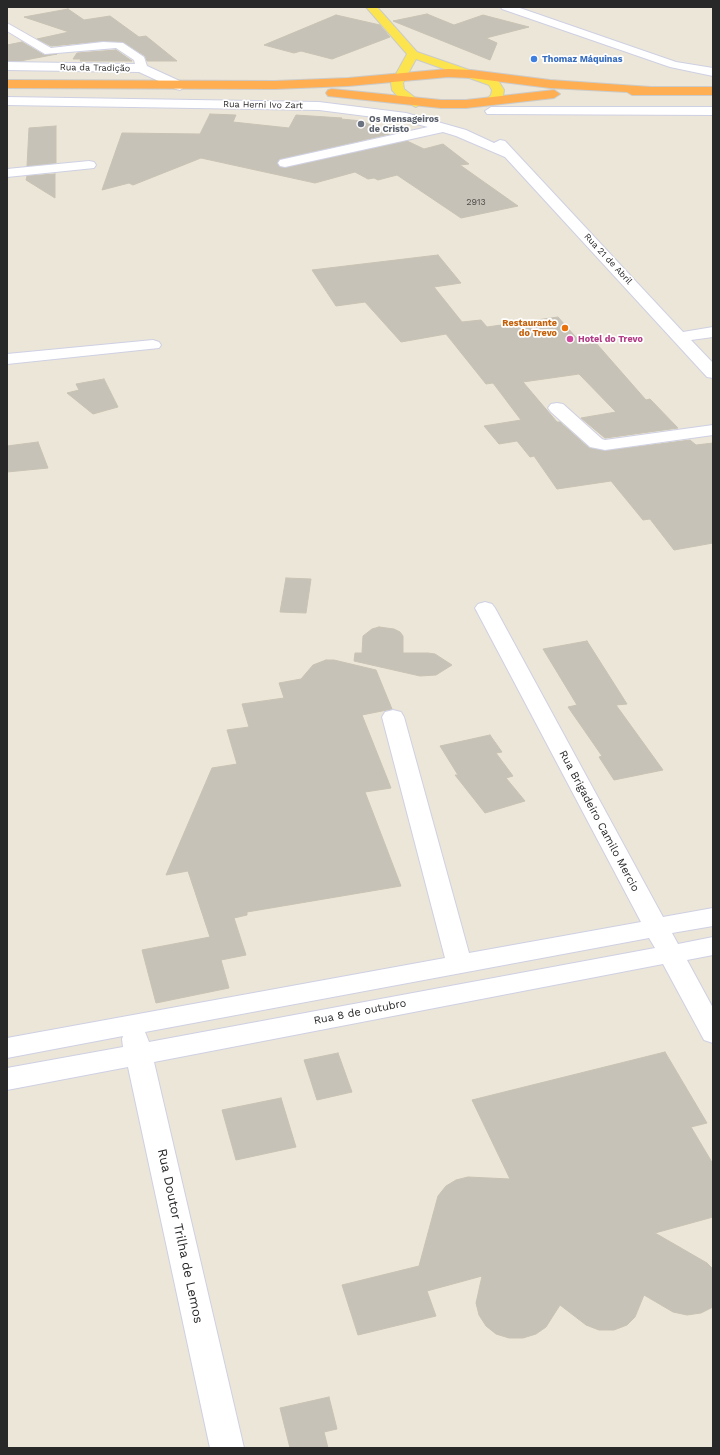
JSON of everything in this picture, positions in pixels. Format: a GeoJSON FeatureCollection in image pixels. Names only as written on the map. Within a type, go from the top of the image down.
{"type":"FeatureCollection","features":[{"type":"Feature","properties":{"kind":"highway"},"geometry":{"type":"LineString","coordinates":[[7,84],[275,86],[348,82],[400,76],[471,74],[550,84],[647,90],[713,91]]}},
{"type":"Feature","properties":{"kind":"highway"},"geometry":{"type":"LineString","coordinates":[[275,86],[416,102],[491,106],[565,93],[647,90]]}},
{"type":"Feature","properties":{"kind":"main road"},"geometry":{"type":"LineString","coordinates":[[371,7],[413,54],[484,78],[494,84],[498,90],[497,96],[491,106]]}},
{"type":"Feature","properties":{"kind":"main road"},"geometry":{"type":"LineString","coordinates":[[413,54],[397,83],[398,90],[404,96],[416,102]]}},
{"type":"Feature","properties":{"kind":"street"},"geometry":{"type":"LineString","coordinates":[[506,7],[674,65],[713,72]]}},
{"type":"Feature","properties":{"kind":"street"},"geometry":{"type":"LineString","coordinates":[[7,26],[49,52],[103,45],[119,45],[140,59],[141,68]]}},
{"type":"Feature","properties":{"kind":"street","name":"Rua da Tradição"},"geometry":{"type":"LineString","coordinates":[[7,66],[141,68],[180,86]]}},
{"type":"Feature","properties":{"kind":"street","name":"Rua Herni Ivo Zart"},"geometry":{"type":"LineString","coordinates":[[7,101],[319,106],[406,117],[461,133],[501,140]]}},
{"type":"Feature","properties":{"kind":"street"},"geometry":{"type":"LineString","coordinates":[[319,106],[416,102]]}},
{"type":"Feature","properties":{"kind":"street","name":"Rua 21 de Abril"},"geometry":{"type":"LineString","coordinates":[[416,102],[501,140],[713,373]]}},
{"type":"Feature","properties":{"kind":"street"},"geometry":{"type":"LineString","coordinates":[[501,140],[491,106],[713,111]]}},
{"type":"Feature","properties":{"kind":"street"},"geometry":{"type":"LineString","coordinates":[[285,163],[444,127]]}},
{"type":"Feature","properties":{"kind":"street"},"geometry":{"type":"LineString","coordinates":[[7,173],[89,165]]}},
{"type":"Feature","properties":{"kind":"street"},"geometry":{"type":"LineString","coordinates":[[680,337],[713,332]]}},
{"type":"Feature","properties":{"kind":"street"},"geometry":{"type":"LineString","coordinates":[[7,359],[153,346]]}},
{"type":"Feature","properties":{"kind":"street"},"geometry":{"type":"LineString","coordinates":[[557,408],[596,443],[604,445],[713,430]]}},
{"type":"Feature","properties":{"kind":"street","name":"Rua Brigadeiro Camilo Mercio"},"geometry":{"type":"LineString","coordinates":[[485,608],[713,1033]]}},
{"type":"Feature","properties":{"kind":"street"},"geometry":{"type":"LineString","coordinates":[[393,717],[459,964]]}},
{"type":"Feature","properties":{"kind":"street"},"geometry":{"type":"LineString","coordinates":[[7,1048],[713,917]]}},
{"type":"Feature","properties":{"kind":"street","name":"Rua 8 de outubro"},"geometry":{"type":"LineString","coordinates":[[7,1079],[713,946]]}},
{"type":"Feature","properties":{"kind":"street","name":"Rua Doutor Trilha de Lemos"},"geometry":{"type":"LineString","coordinates":[[132,1024],[227,1448]]}},
{"type":"Feature","properties":{"kind":"building"},"geometry":{"type":"Polygon","coordinates":[[[68,9],[84,20],[110,16],[139,37],[146,36],[177,61],[147,61],[145,56],[123,42],[103,41],[51,46],[37,39],[69,32],[24,17],[68,9]]]}},
{"type":"Feature","properties":{"kind":"building"},"geometry":{"type":"Polygon","coordinates":[[[427,14],[454,25],[483,15],[529,27],[486,38],[497,43],[490,60],[393,21],[427,14]]]}},
{"type":"Feature","properties":{"kind":"building"},"geometry":{"type":"Polygon","coordinates":[[[336,15],[380,25],[390,37],[332,59],[301,51],[294,53],[264,45],[336,15]]]}},
{"type":"Feature","properties":{"kind":"building"},"geometry":{"type":"Polygon","coordinates":[[[22,42],[44,55],[57,54],[20,61],[7,61],[7,45],[22,42]]]}},
{"type":"Feature","properties":{"kind":"building"},"geometry":{"type":"Polygon","coordinates":[[[116,50],[132,61],[80,61],[81,59],[73,59],[77,53],[116,50]]]}},
{"type":"Feature","properties":{"kind":"building"},"geometry":{"type":"Polygon","coordinates":[[[210,114],[236,115],[233,122],[289,128],[296,115],[342,118],[341,119],[362,121],[390,134],[280,159],[277,164],[280,167],[285,168],[407,141],[424,149],[443,144],[469,164],[460,165],[518,206],[461,218],[397,175],[378,180],[374,178],[368,179],[355,172],[315,183],[201,158],[133,185],[129,183],[102,190],[122,133],[200,134],[210,114]]]}},
{"type":"Feature","properties":{"kind":"building"},"geometry":{"type":"Polygon","coordinates":[[[56,126],[56,163],[27,166],[29,128],[56,126]]]}},
{"type":"Feature","properties":{"kind":"building"},"geometry":{"type":"Polygon","coordinates":[[[55,174],[55,198],[26,180],[27,176],[55,174]]]}},
{"type":"Feature","properties":{"kind":"building"},"geometry":{"type":"Polygon","coordinates":[[[438,255],[461,283],[434,287],[462,322],[481,320],[487,327],[558,317],[583,345],[596,343],[646,400],[650,399],[678,428],[605,438],[581,418],[616,412],[579,374],[523,382],[557,422],[560,422],[589,448],[605,451],[690,440],[696,445],[713,443],[713,543],[674,550],[650,519],[643,520],[611,481],[557,489],[534,456],[530,457],[517,441],[499,444],[484,426],[521,420],[493,383],[486,384],[446,334],[401,342],[365,302],[336,306],[312,270],[438,255]]]}},
{"type":"Feature","properties":{"kind":"building"},"geometry":{"type":"Polygon","coordinates":[[[104,379],[118,407],[93,414],[67,393],[79,390],[76,384],[104,379]]]}},
{"type":"Feature","properties":{"kind":"building"},"geometry":{"type":"Polygon","coordinates":[[[38,442],[48,468],[7,472],[7,446],[38,442]]]}},
{"type":"Feature","properties":{"kind":"building"},"geometry":{"type":"Polygon","coordinates":[[[286,578],[311,579],[306,613],[280,612],[286,578]]]}},
{"type":"Feature","properties":{"kind":"building"},"geometry":{"type":"Polygon","coordinates":[[[379,627],[394,629],[400,632],[403,636],[403,653],[435,654],[452,665],[436,675],[420,676],[354,661],[355,653],[362,653],[363,636],[372,629],[379,627]]]}},
{"type":"Feature","properties":{"kind":"building"},"geometry":{"type":"Polygon","coordinates":[[[587,641],[627,704],[616,705],[663,770],[614,780],[599,757],[602,756],[568,707],[577,705],[543,649],[587,641]]]}},
{"type":"Feature","properties":{"kind":"building"},"geometry":{"type":"Polygon","coordinates":[[[326,660],[334,660],[376,670],[392,709],[362,715],[391,788],[365,792],[401,886],[247,912],[247,915],[234,918],[246,955],[221,960],[229,988],[156,1003],[142,950],[210,937],[188,871],[166,875],[212,768],[237,764],[227,730],[249,727],[242,704],[284,698],[279,683],[301,679],[313,665],[326,660]]]}},
{"type":"Feature","properties":{"kind":"building"},"geometry":{"type":"Polygon","coordinates":[[[490,735],[502,752],[496,753],[513,776],[506,778],[525,801],[485,813],[455,775],[458,775],[440,746],[490,735]]]}},
{"type":"Feature","properties":{"kind":"building"},"geometry":{"type":"Polygon","coordinates":[[[665,1052],[707,1123],[691,1127],[713,1164],[713,1217],[655,1233],[707,1263],[713,1269],[713,1307],[701,1313],[687,1315],[673,1312],[644,1295],[635,1317],[627,1325],[614,1330],[599,1330],[586,1325],[560,1305],[546,1327],[536,1334],[523,1338],[509,1338],[496,1334],[486,1326],[479,1315],[476,1303],[482,1276],[427,1291],[436,1316],[358,1335],[342,1285],[419,1266],[438,1196],[446,1186],[456,1180],[468,1177],[510,1179],[472,1100],[665,1052]]]}},
{"type":"Feature","properties":{"kind":"building"},"geometry":{"type":"Polygon","coordinates":[[[338,1053],[352,1092],[317,1100],[304,1060],[338,1053]]]}},
{"type":"Feature","properties":{"kind":"building"},"geometry":{"type":"Polygon","coordinates":[[[281,1098],[296,1147],[236,1160],[222,1110],[281,1098]]]}},
{"type":"Feature","properties":{"kind":"building"},"geometry":{"type":"Polygon","coordinates":[[[329,1397],[337,1429],[324,1432],[328,1448],[290,1448],[280,1408],[329,1397]]]}},
{"type":"Feature","properties":{"kind":"place","name":"Thomaz Máquinas"},"geometry":{"type":"Point","coordinates":[534,59]}},
{"type":"Feature","properties":{"kind":"place","name":"Os Mensageiros de Cristo"},"geometry":{"type":"Point","coordinates":[361,124]}},
{"type":"Feature","properties":{"kind":"place","name":"Restaurante do Trevo"},"geometry":{"type":"Point","coordinates":[565,328]}},
{"type":"Feature","properties":{"kind":"place","name":"Hotel do Trevo"},"geometry":{"type":"Point","coordinates":[570,339]}}]}
